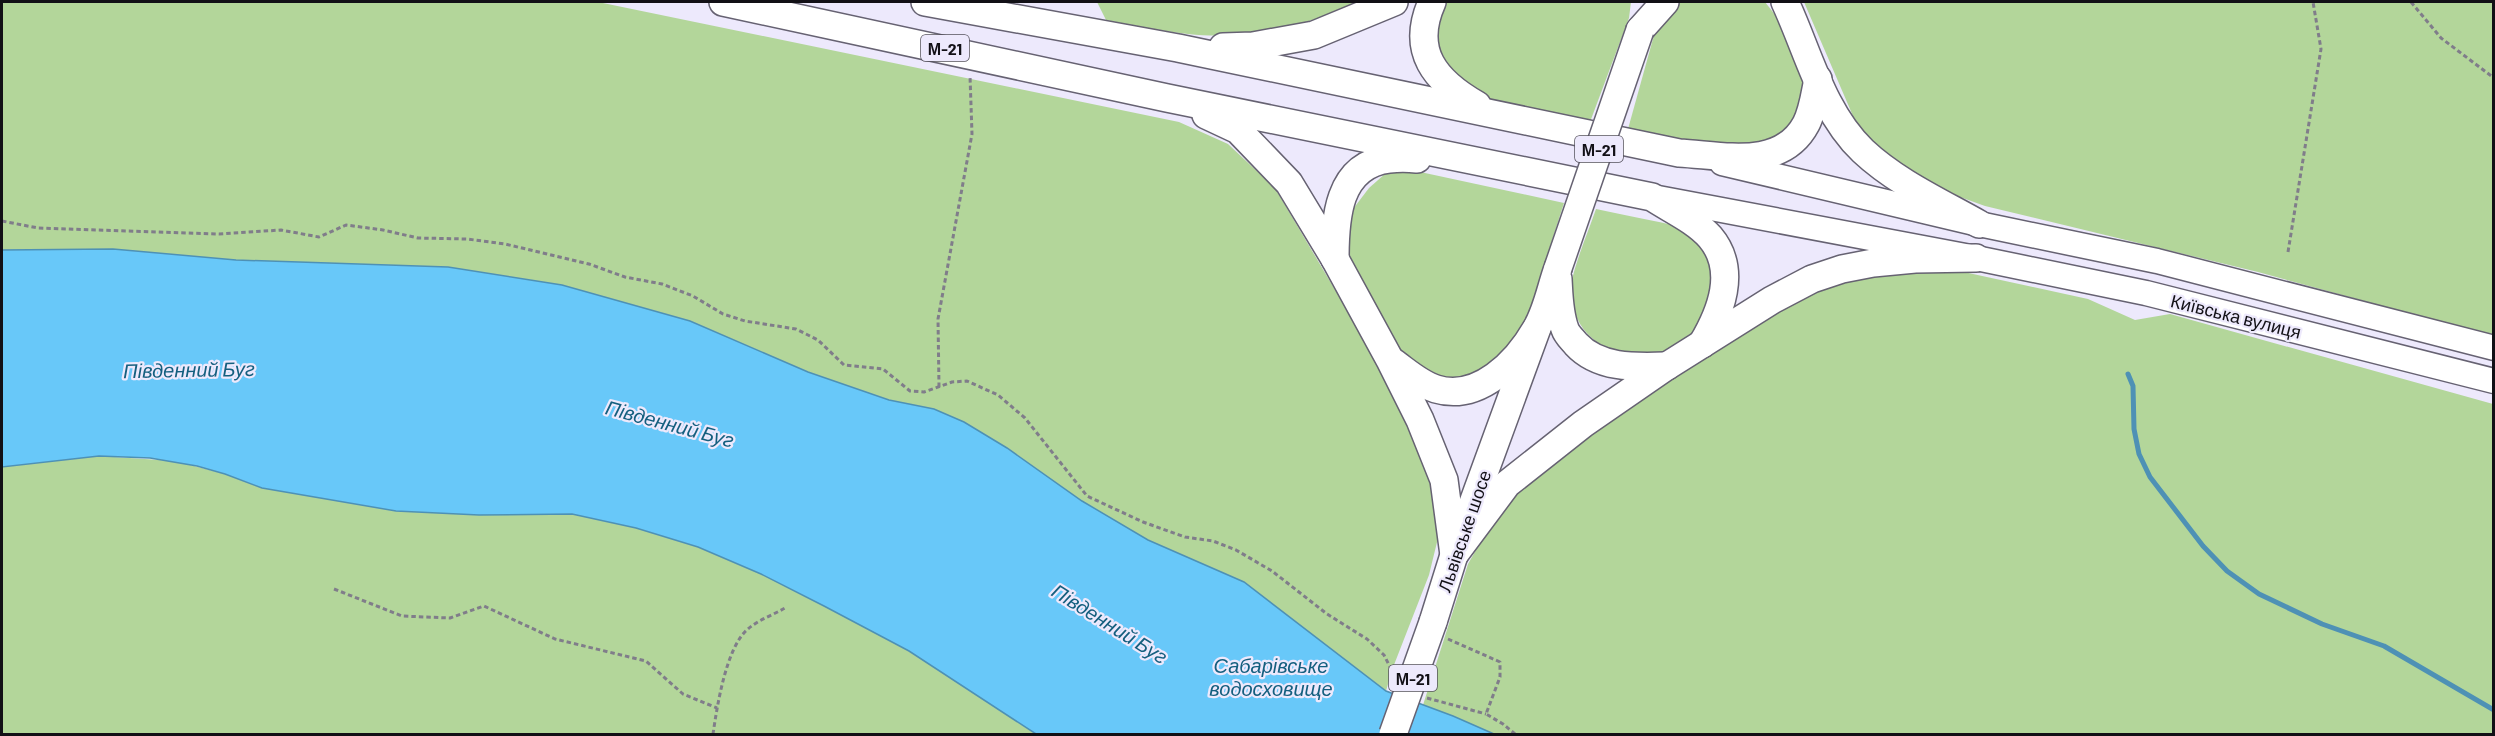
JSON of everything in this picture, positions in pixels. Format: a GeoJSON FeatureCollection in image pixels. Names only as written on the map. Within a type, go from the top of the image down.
{"type":"FeatureCollection","features":[{"type":"Feature","properties":{"kind":"highway","name":"М-21"},"geometry":{"type":"LineString","coordinates":[[723,2],[970,53],[1167,98],[1238,130],[1289,183],[1335,259],[1390,360],[1420,420],[1444,480],[1454,555]]}},
{"type":"Feature","properties":{"kind":"highway","name":"М-21"},"geometry":{"type":"LineString","coordinates":[[925,2],[1178,48],[1678,153],[1756,158],[1783,149],[1800,134],[1807,123],[1818,79]]}},
{"type":"Feature","properties":{"kind":"highway"},"geometry":{"type":"LineString","coordinates":[[1178,48],[1253,46],[1314,35],[1395,2]]}},
{"type":"Feature","properties":{"kind":"highway"},"geometry":{"type":"LineString","coordinates":[[1432,2],[1427,12],[1424,38],[1428,60],[1435,72],[1451,89],[1491,113]]}},
{"type":"Feature","properties":{"kind":"highway"},"geometry":{"type":"LineString","coordinates":[[1638,2],[1640,30]]}},
{"type":"Feature","properties":{"kind":"highway"},"geometry":{"type":"LineString","coordinates":[[1640,30],[1650,2]]}},
{"type":"Feature","properties":{"kind":"highway","name":"М-21"},"geometry":{"type":"LineString","coordinates":[[1537,328],[1640,30],[1665,2]]}},
{"type":"Feature","properties":{"kind":"highway"},"geometry":{"type":"LineString","coordinates":[[1785,4],[1831,106],[1861,149],[1899,179],[1979,224]]}},
{"type":"Feature","properties":{"kind":"highway"},"geometry":{"type":"LineString","coordinates":[[1167,98],[1652,197],[1709,236],[1723,263],[1724,298],[1717,320],[1702,344]]}},
{"type":"Feature","properties":{"kind":"highway"},"geometry":{"type":"LineString","coordinates":[[1335,259],[1336,212],[1349,184],[1360,171],[1376,162],[1388,159],[1469,159]]}},
{"type":"Feature","properties":{"kind":"highway"},"geometry":{"type":"LineString","coordinates":[[1454,555],[1507,484],[1583,424],[1667,366],[1772,300],[1812,279],[1842,269],[1905,260],[1976,258]]}},
{"type":"Feature","properties":{"kind":"highway"},"geometry":{"type":"LineString","coordinates":[[1558,268],[1560,310],[1566,332],[1581,350],[1605,362],[1632,367],[1667,366]]}},
{"type":"Feature","properties":{"kind":"highway"},"geometry":{"type":"LineString","coordinates":[[1390,360],[1421,383],[1451,392],[1466,390],[1505,370],[1537,328]]}},
{"type":"Feature","properties":{"kind":"highway","name":"Львівське шосе"},"geometry":{"type":"LineString","coordinates":[[1393,735],[1438,630],[1454,555],[1537,328]]}},
{"type":"Feature","properties":{"kind":"main road","name":"Київська вулиця"},"geometry":{"type":"LineString","coordinates":[[1678,153],[1979,224],[2157,261],[2493,348]]}},
{"type":"Feature","properties":{"kind":"main road","name":"Київська вулиця"},"geometry":{"type":"LineString","coordinates":[[1652,197],[1976,258],[2146,293],[2493,381]]}},
{"type":"Feature","properties":{"kind":"path"},"geometry":{"type":"LineString","coordinates":[[2288,252],[2321,49],[2313,2]]}},
{"type":"Feature","properties":{"kind":"path"},"geometry":{"type":"LineString","coordinates":[[2411,2],[2441,39],[2493,78]]}},
{"type":"Feature","properties":{"kind":"path"},"geometry":{"type":"LineString","coordinates":[[939,387],[938,319],[972,134],[970,53]]}},
{"type":"Feature","properties":{"kind":"path"},"geometry":{"type":"LineString","coordinates":[[2,221],[38,228],[219,234],[281,230],[319,237],[346,225],[418,238],[456,238],[505,244],[588,264],[625,277],[662,284],[693,296],[723,314],[745,321],[796,328],[818,340],[844,365],[883,369],[910,391],[924,392],[952,382],[967,381],[998,395],[1025,418],[1087,496],[1143,522],[1185,537],[1213,541],[1236,550],[1272,571],[1327,614],[1367,639],[1384,655],[1392,670],[1390,676]]}},
{"type":"Feature","properties":{"kind":"path"},"geometry":{"type":"LineString","coordinates":[[334,589],[402,616],[450,618],[484,606],[555,639],[646,661],[683,694],[717,708]]}},
{"type":"Feature","properties":{"kind":"path"},"geometry":{"type":"LineString","coordinates":[[713,735],[717,708],[731,657],[738,641],[748,629],[785,608]]}},
{"type":"Feature","properties":{"kind":"path"},"geometry":{"type":"LineString","coordinates":[[1438,630],[1500,662],[1500,677],[1486,714]]}},
{"type":"Feature","properties":{"kind":"path"},"geometry":{"type":"LineString","coordinates":[[1425,697],[1486,714],[1503,724],[1515,735]]}},
{"type":"Feature","properties":{"kind":"green space"},"geometry":{"type":"Polygon","coordinates":[[[2,2],[598,2],[1179,122],[1228,144],[1275,188],[1413,422],[1435,482],[1438,538],[1429,575],[1386,691],[1244,582],[1148,540],[1082,501],[1007,448],[934,409],[889,400],[808,372],[690,321],[562,285],[448,267],[236,260],[113,249],[2,250],[2,2]]]}},
{"type":"Feature","properties":{"kind":"green space"},"geometry":{"type":"Polygon","coordinates":[[[1097,2],[1364,2],[1300,24],[1278,29],[1211,36],[1106,20],[1097,2]]]}},
{"type":"Feature","properties":{"kind":"green space"},"geometry":{"type":"Polygon","coordinates":[[[1437,2],[1631,2],[1629,18],[1590,122],[1492,103],[1440,70],[1433,10],[1437,2]]]}},
{"type":"Feature","properties":{"kind":"green space"},"geometry":{"type":"Polygon","coordinates":[[[1677,2],[1765,2],[1784,26],[1802,73],[1804,89],[1800,108],[1791,125],[1775,141],[1721,149],[1628,129],[1656,28],[1677,2]]]}},
{"type":"Feature","properties":{"kind":"green space"},"geometry":{"type":"Polygon","coordinates":[[[1804,2],[2493,2],[2493,336],[2258,272],[1985,206],[1949,193],[1906,168],[1859,130],[1804,2]]]}},
{"type":"Feature","properties":{"kind":"green space"},"geometry":{"type":"Polygon","coordinates":[[[1411,170],[1564,203],[1525,325],[1515,345],[1482,372],[1463,377],[1445,378],[1430,373],[1402,352],[1348,267],[1346,228],[1353,209],[1369,188],[1386,173],[1411,170]]]}},
{"type":"Feature","properties":{"kind":"green space"},"geometry":{"type":"Polygon","coordinates":[[[1596,209],[1680,227],[1694,237],[1704,251],[1713,280],[1713,291],[1708,309],[1695,332],[1675,347],[1653,355],[1629,355],[1607,348],[1588,334],[1575,314],[1572,280],[1596,209]]]}},
{"type":"Feature","properties":{"kind":"green space"},"geometry":{"type":"Polygon","coordinates":[[[1950,269],[2088,299],[2135,320],[2170,314],[2493,404],[2493,734],[1494,734],[1423,705],[1468,564],[1489,527],[1517,488],[1561,451],[1769,311],[1845,278],[1950,269]]]}},
{"type":"Feature","properties":{"kind":"green space"},"geometry":{"type":"Polygon","coordinates":[[[99,456],[175,461],[225,474],[262,488],[396,511],[479,515],[572,514],[636,528],[698,547],[761,574],[824,606],[909,651],[1036,734],[2,734],[2,467],[99,456]]]}},
{"type":"Feature","properties":{"kind":"water"},"geometry":{"type":"Polygon","coordinates":[[[113,249],[236,260],[448,267],[562,285],[690,321],[808,372],[889,400],[934,409],[964,422],[1007,448],[1082,501],[1148,540],[1244,582],[1386,691],[1494,734],[1036,734],[909,651],[824,606],[761,574],[698,547],[636,528],[572,514],[479,515],[396,511],[262,488],[197,466],[150,458],[99,456],[2,467],[2,250],[113,249]]]}},
{"type":"Feature","properties":{"kind":"waterway"},"geometry":{"type":"LineString","coordinates":[[2128,374],[2133,386],[2134,429],[2139,454],[2150,477],[2203,546],[2227,571],[2259,594],[2322,624],[2384,646],[2494,710]]}},
{"type":"Feature","properties":{"kind":"water label","name":"Південний Буг"},"geometry":{"type":"Point","coordinates":[189,369]}},
{"type":"Feature","properties":{"kind":"water label","name":"Південний Буг"},"geometry":{"type":"Point","coordinates":[670,423]}},
{"type":"Feature","properties":{"kind":"water label","name":"Південний Буг"},"geometry":{"type":"Point","coordinates":[1110,623]}},
{"type":"Feature","properties":{"kind":"water label","name":"Сабарівське водосховище"},"geometry":{"type":"Point","coordinates":[1271,676]}}]}
